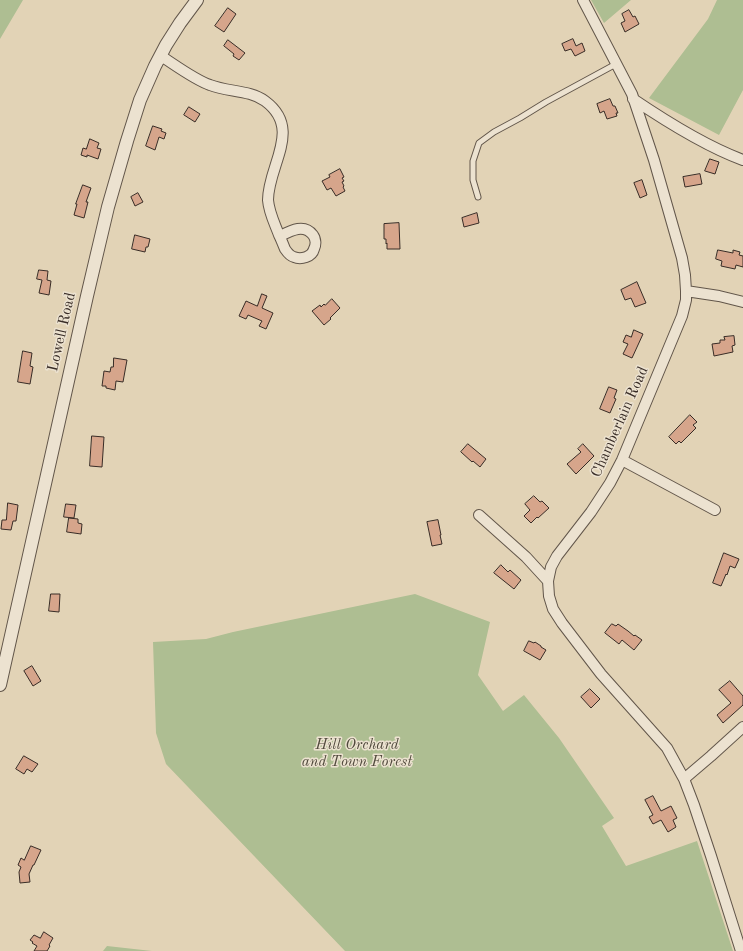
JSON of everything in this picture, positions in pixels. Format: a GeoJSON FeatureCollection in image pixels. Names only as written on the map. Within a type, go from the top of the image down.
{"type":"FeatureCollection","features":[{"type":"Feature","properties":{"kind":"street","name":"Lowell Road"},"geometry":{"type":"LineString","coordinates":[[0,685],[62,405],[108,207],[133,122],[148,80],[180,23],[197,0]]}},
{"type":"Feature","properties":{"kind":"street","name":"Chamberlain Road"},"geometry":{"type":"LineString","coordinates":[[583,0],[633,99],[654,160],[682,258],[686,300],[682,316],[622,460],[610,483],[591,512],[557,556],[551,567],[548,581],[548,596],[553,609],[562,623],[601,674],[667,748],[684,779],[709,849],[741,951]]}},
{"type":"Feature","properties":{"kind":"street"},"geometry":{"type":"LineString","coordinates":[[161,56],[206,84],[259,97],[276,112],[282,126],[283,140],[271,179],[268,202],[270,214],[280,236]]}},
{"type":"Feature","properties":{"kind":"street"},"geometry":{"type":"LineString","coordinates":[[633,99],[654,114],[681,130],[743,160]]}},
{"type":"Feature","properties":{"kind":"street"},"geometry":{"type":"LineString","coordinates":[[686,291],[719,296],[743,302]]}},
{"type":"Feature","properties":{"kind":"street"},"geometry":{"type":"LineString","coordinates":[[622,460],[715,510]]}},
{"type":"Feature","properties":{"kind":"street"},"geometry":{"type":"LineString","coordinates":[[479,515],[526,557],[548,581]]}},
{"type":"Feature","properties":{"kind":"street"},"geometry":{"type":"LineString","coordinates":[[684,779],[743,727]]}},
{"type":"Feature","properties":{"kind":"lane"},"geometry":{"type":"LineString","coordinates":[[478,197],[473,180],[473,161],[479,143],[494,132],[546,102],[616,64]]}},
{"type":"Feature","properties":{"kind":"green space"},"geometry":{"type":"Polygon","coordinates":[[[0,0],[23,0],[0,39],[0,0]]]}},
{"type":"Feature","properties":{"kind":"green space"},"geometry":{"type":"Polygon","coordinates":[[[591,0],[631,0],[604,23],[591,0]]]}},
{"type":"Feature","properties":{"kind":"green space"},"geometry":{"type":"Polygon","coordinates":[[[717,0],[743,0],[743,90],[719,135],[649,98],[708,19],[717,0]]]}},
{"type":"Feature","properties":{"kind":"green space","name":"Hill Orchard and Town Forest"},"geometry":{"type":"Polygon","coordinates":[[[415,594],[490,622],[478,675],[503,711],[524,695],[559,738],[614,818],[602,826],[626,866],[697,841],[733,951],[345,951],[166,764],[156,733],[153,642],[206,639],[415,594]]]}},
{"type":"Feature","properties":{"kind":"green space"},"geometry":{"type":"Polygon","coordinates":[[[107,946],[152,951],[103,951],[107,946]]]}},
{"type":"Feature","properties":{"kind":"building"},"geometry":{"type":"Polygon","coordinates":[[[228,8],[236,14],[224,32],[215,26],[228,8]]]}},
{"type":"Feature","properties":{"kind":"building"},"geometry":{"type":"Polygon","coordinates":[[[629,10],[633,17],[635,16],[639,24],[625,32],[621,23],[625,21],[622,14],[629,10]]]}},
{"type":"Feature","properties":{"kind":"building"},"geometry":{"type":"Polygon","coordinates":[[[573,39],[576,46],[582,43],[585,51],[575,56],[571,49],[565,51],[562,44],[573,39]]]}},
{"type":"Feature","properties":{"kind":"building"},"geometry":{"type":"Polygon","coordinates":[[[228,40],[245,53],[239,60],[224,46],[228,40]]]}},
{"type":"Feature","properties":{"kind":"building"},"geometry":{"type":"Polygon","coordinates":[[[610,99],[618,113],[616,113],[617,116],[607,119],[604,111],[600,113],[597,104],[610,99]]]}},
{"type":"Feature","properties":{"kind":"building"},"geometry":{"type":"Polygon","coordinates":[[[189,107],[200,114],[195,122],[184,115],[189,107]]]}},
{"type":"Feature","properties":{"kind":"building"},"geometry":{"type":"Polygon","coordinates":[[[153,126],[162,129],[161,131],[166,133],[164,139],[159,137],[155,150],[146,146],[153,126]]]}},
{"type":"Feature","properties":{"kind":"building"},"geometry":{"type":"Polygon","coordinates":[[[90,139],[99,143],[97,148],[101,149],[98,159],[87,155],[87,157],[81,155],[83,148],[86,149],[90,139]]]}},
{"type":"Feature","properties":{"kind":"building"},"geometry":{"type":"Polygon","coordinates":[[[710,159],[719,162],[715,174],[705,171],[710,159]]]}},
{"type":"Feature","properties":{"kind":"building"},"geometry":{"type":"Polygon","coordinates":[[[340,169],[344,177],[342,178],[344,181],[342,182],[345,191],[336,196],[331,188],[327,190],[322,181],[340,169]]]}},
{"type":"Feature","properties":{"kind":"building"},"geometry":{"type":"Polygon","coordinates":[[[700,174],[702,184],[685,187],[683,177],[700,174]]]}},
{"type":"Feature","properties":{"kind":"building"},"geometry":{"type":"Polygon","coordinates":[[[642,180],[647,195],[640,198],[634,183],[642,180]]]}},
{"type":"Feature","properties":{"kind":"building"},"geometry":{"type":"Polygon","coordinates":[[[83,185],[91,188],[86,202],[88,202],[84,218],[74,215],[76,204],[83,185]]]}},
{"type":"Feature","properties":{"kind":"building"},"geometry":{"type":"Polygon","coordinates":[[[138,193],[143,202],[135,206],[131,197],[138,193]]]}},
{"type":"Feature","properties":{"kind":"building"},"geometry":{"type":"Polygon","coordinates":[[[477,213],[479,223],[464,227],[462,218],[477,213]]]}},
{"type":"Feature","properties":{"kind":"building"},"geometry":{"type":"Polygon","coordinates":[[[399,223],[400,249],[387,249],[386,239],[384,239],[384,224],[399,223]]]}},
{"type":"Feature","properties":{"kind":"building"},"geometry":{"type":"Polygon","coordinates":[[[135,235],[150,239],[145,252],[132,249],[135,235]]]}},
{"type":"Feature","properties":{"kind":"building"},"geometry":{"type":"Polygon","coordinates":[[[718,250],[733,253],[733,250],[740,252],[739,255],[743,256],[743,267],[736,265],[735,269],[721,266],[722,261],[716,259],[718,250]]]}},
{"type":"Feature","properties":{"kind":"building"},"geometry":{"type":"Polygon","coordinates":[[[39,270],[48,271],[47,280],[51,281],[49,295],[39,293],[42,280],[37,279],[39,270]]]}},
{"type":"Feature","properties":{"kind":"building"},"geometry":{"type":"Polygon","coordinates":[[[637,282],[646,303],[635,307],[631,298],[625,300],[621,290],[637,282]]]}},
{"type":"Feature","properties":{"kind":"building"},"geometry":{"type":"Polygon","coordinates":[[[262,294],[267,296],[262,308],[273,313],[266,329],[259,326],[262,321],[248,315],[246,319],[239,316],[246,301],[257,306],[262,294]]]}},
{"type":"Feature","properties":{"kind":"building"},"geometry":{"type":"Polygon","coordinates":[[[332,299],[340,308],[324,325],[312,311],[320,305],[321,307],[324,304],[325,305],[332,299]]]}},
{"type":"Feature","properties":{"kind":"building"},"geometry":{"type":"Polygon","coordinates":[[[634,330],[643,334],[632,358],[623,354],[628,344],[623,342],[626,335],[631,337],[634,330]]]}},
{"type":"Feature","properties":{"kind":"building"},"geometry":{"type":"Polygon","coordinates":[[[734,336],[735,345],[732,346],[733,352],[714,356],[712,344],[720,343],[720,340],[725,340],[724,337],[734,336]]]}},
{"type":"Feature","properties":{"kind":"building"},"geometry":{"type":"Polygon","coordinates":[[[23,351],[32,353],[30,366],[33,367],[30,384],[18,382],[23,351]]]}},
{"type":"Feature","properties":{"kind":"building"},"geometry":{"type":"Polygon","coordinates":[[[114,358],[127,360],[123,382],[116,381],[115,390],[102,386],[104,371],[110,372],[111,367],[113,367],[114,358]]]}},
{"type":"Feature","properties":{"kind":"building"},"geometry":{"type":"Polygon","coordinates":[[[609,387],[617,390],[614,398],[616,399],[610,413],[600,409],[609,387]]]}},
{"type":"Feature","properties":{"kind":"building"},"geometry":{"type":"Polygon","coordinates":[[[690,415],[697,422],[693,425],[696,428],[681,443],[679,441],[676,444],[669,437],[690,415]]]}},
{"type":"Feature","properties":{"kind":"building"},"geometry":{"type":"Polygon","coordinates":[[[92,436],[104,437],[102,467],[90,466],[92,436]]]}},
{"type":"Feature","properties":{"kind":"building"},"geometry":{"type":"Polygon","coordinates":[[[468,444],[486,459],[480,467],[461,452],[468,444]]]}},
{"type":"Feature","properties":{"kind":"building"},"geometry":{"type":"Polygon","coordinates":[[[583,444],[594,456],[576,474],[567,464],[581,452],[578,449],[583,444]]]}},
{"type":"Feature","properties":{"kind":"building"},"geometry":{"type":"Polygon","coordinates":[[[534,496],[549,508],[531,523],[524,516],[530,510],[525,504],[534,496]]]}},
{"type":"Feature","properties":{"kind":"building"},"geometry":{"type":"Polygon","coordinates":[[[8,503],[18,505],[16,521],[13,521],[11,530],[1,529],[2,520],[6,520],[8,503]]]}},
{"type":"Feature","properties":{"kind":"building"},"geometry":{"type":"Polygon","coordinates":[[[66,504],[76,505],[74,518],[64,517],[66,504]]]}},
{"type":"Feature","properties":{"kind":"building"},"geometry":{"type":"Polygon","coordinates":[[[69,518],[78,519],[78,523],[82,524],[81,534],[67,532],[69,518]]]}},
{"type":"Feature","properties":{"kind":"building"},"geometry":{"type":"Polygon","coordinates":[[[438,520],[442,544],[432,546],[427,522],[438,520]]]}},
{"type":"Feature","properties":{"kind":"building"},"geometry":{"type":"Polygon","coordinates":[[[724,553],[739,559],[735,568],[730,566],[721,586],[713,583],[724,553]]]}},
{"type":"Feature","properties":{"kind":"building"},"geometry":{"type":"Polygon","coordinates":[[[501,565],[508,572],[510,570],[521,580],[514,589],[494,573],[501,565]]]}},
{"type":"Feature","properties":{"kind":"building"},"geometry":{"type":"Polygon","coordinates":[[[51,594],[60,594],[59,612],[49,611],[51,594]]]}},
{"type":"Feature","properties":{"kind":"building"},"geometry":{"type":"Polygon","coordinates":[[[612,624],[616,626],[618,624],[642,640],[634,650],[622,640],[619,644],[605,633],[612,624]]]}},
{"type":"Feature","properties":{"kind":"building"},"geometry":{"type":"Polygon","coordinates":[[[529,641],[535,642],[546,650],[540,660],[524,651],[529,641]]]}},
{"type":"Feature","properties":{"kind":"building"},"geometry":{"type":"Polygon","coordinates":[[[32,666],[41,681],[33,686],[24,671],[32,666]]]}},
{"type":"Feature","properties":{"kind":"building"},"geometry":{"type":"Polygon","coordinates":[[[730,681],[743,696],[743,705],[723,723],[717,715],[731,703],[719,690],[730,681]]]}},
{"type":"Feature","properties":{"kind":"building"},"geometry":{"type":"Polygon","coordinates":[[[590,689],[600,699],[591,708],[581,697],[590,689]]]}},
{"type":"Feature","properties":{"kind":"building"},"geometry":{"type":"Polygon","coordinates":[[[24,756],[38,764],[32,772],[27,769],[24,774],[16,769],[24,756]]]}},
{"type":"Feature","properties":{"kind":"building"},"geometry":{"type":"Polygon","coordinates":[[[653,796],[661,811],[671,806],[677,818],[673,820],[676,827],[668,832],[661,820],[653,824],[649,817],[653,815],[645,800],[653,796]]]}},
{"type":"Feature","properties":{"kind":"building"},"geometry":{"type":"Polygon","coordinates":[[[31,846],[41,850],[29,874],[30,882],[20,883],[19,872],[21,867],[18,865],[21,858],[24,860],[31,846]]]}},
{"type":"Feature","properties":{"kind":"building"},"geometry":{"type":"Polygon","coordinates":[[[44,932],[53,938],[49,945],[50,946],[47,951],[34,951],[37,946],[30,940],[34,935],[40,938],[44,932]]]}}]}
